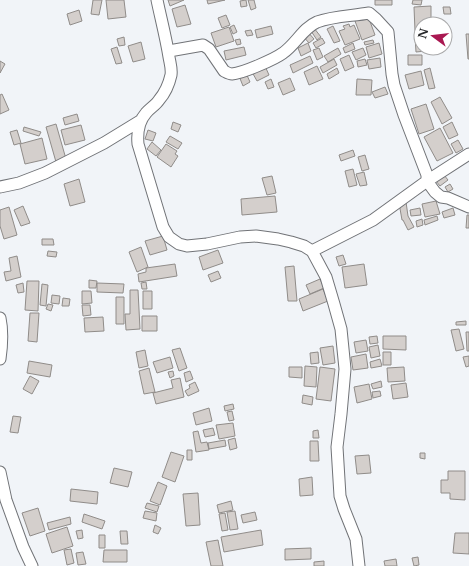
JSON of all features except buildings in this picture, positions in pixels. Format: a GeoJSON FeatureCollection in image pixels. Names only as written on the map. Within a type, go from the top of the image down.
{"type":"FeatureCollection","features":[{"type":"Feature","properties":{"kind":"street"},"geometry":{"type":"LineString","coordinates":[[0,187],[18,183],[44,173],[104,143],[140,121],[158,101],[164,93],[172,73],[157,0]]}},
{"type":"Feature","properties":{"kind":"street"},"geometry":{"type":"LineString","coordinates":[[168,51],[203,45],[209,49],[224,71],[232,74],[266,62],[284,53],[306,30],[317,22],[331,18],[369,13],[388,32],[394,85],[427,175],[427,181],[435,192],[441,197],[448,198],[469,207]]}},
{"type":"Feature","properties":{"kind":"street"},"geometry":{"type":"LineString","coordinates":[[140,121],[138,144],[163,227],[169,237],[179,244],[188,246],[207,244],[240,237],[256,236],[278,239],[304,246],[312,251],[326,277],[341,329],[345,369],[337,447],[340,496],[356,539],[359,566]]}},
{"type":"Feature","properties":{"kind":"street"},"geometry":{"type":"LineString","coordinates":[[312,251],[373,220],[427,181],[469,154]]}},
{"type":"Feature","properties":{"kind":"street"},"geometry":{"type":"LineString","coordinates":[[0,318],[2,327],[2,347],[0,359]]}},
{"type":"Feature","properties":{"kind":"street"},"geometry":{"type":"LineString","coordinates":[[0,472],[6,500],[32,566]]}}]}
